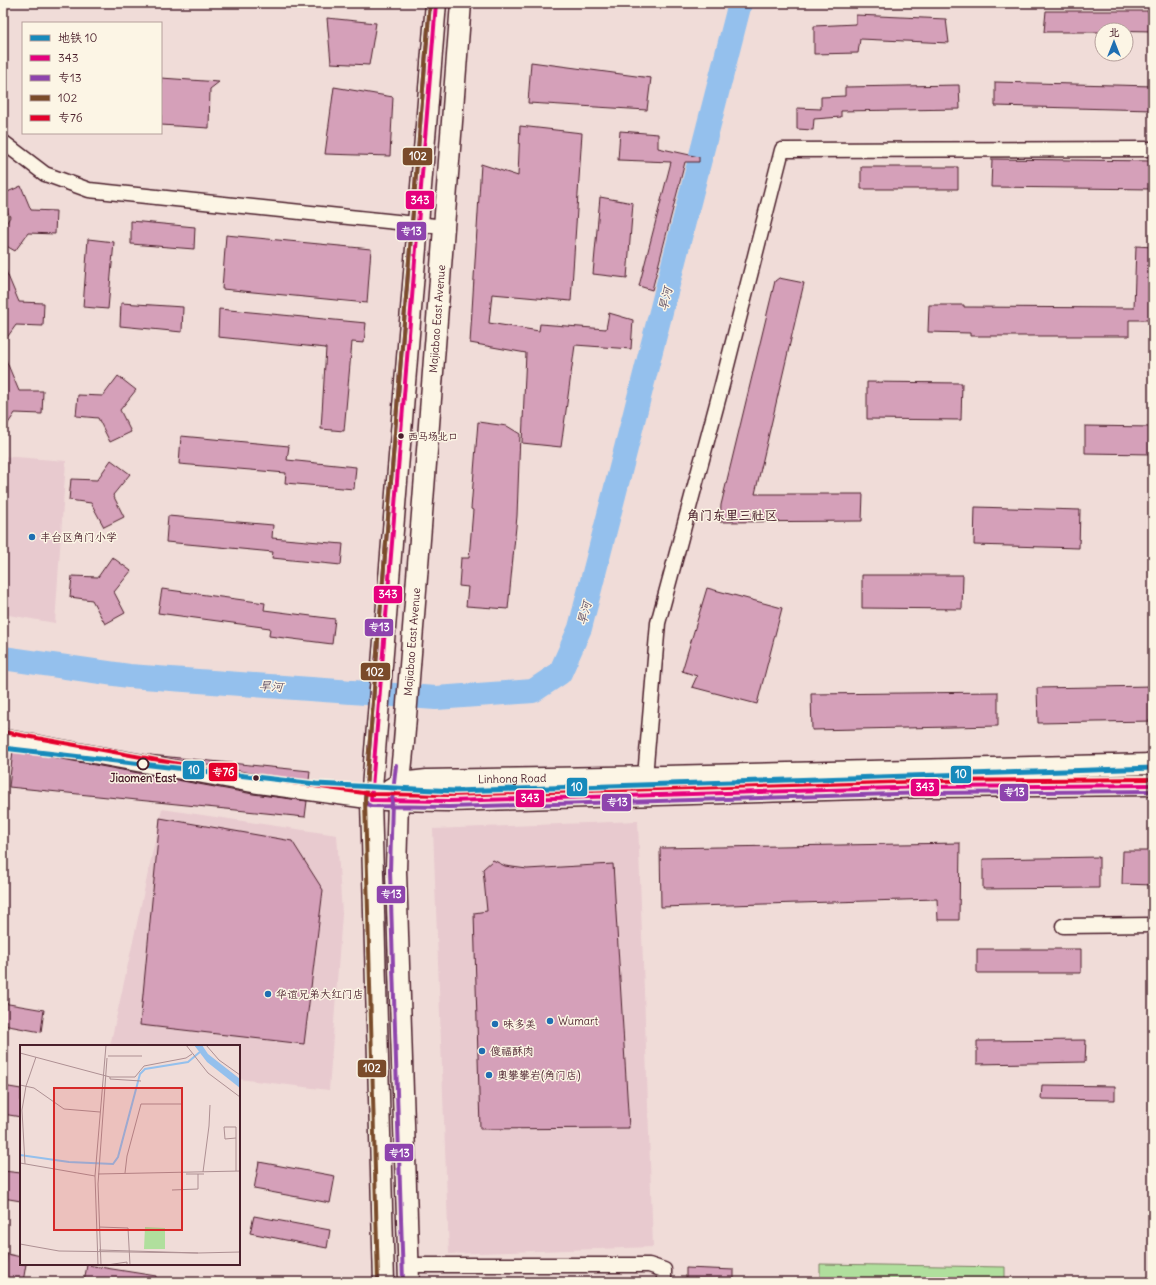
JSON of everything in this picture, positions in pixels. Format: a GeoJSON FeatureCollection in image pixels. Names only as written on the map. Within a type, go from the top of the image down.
{"type":"FeatureCollection","features":[{"type":"Feature","properties":{"kind":"main road"},"geometry":{"type":"LineString","coordinates":[[384,1282],[371,800],[381,661],[419,224],[436,3]]}},
{"type":"Feature","properties":{"kind":"main road","name":"Majiabao East Avenue"},"geometry":{"type":"LineString","coordinates":[[409,1273],[396,871],[399,792],[411,662],[461,3]]}},
{"type":"Feature","properties":{"kind":"main road","name":"Linhong Road"},"geometry":{"type":"LineString","coordinates":[[399,792],[427,780],[645,777],[1153,764]]}},
{"type":"Feature","properties":{"kind":"main road","name":"Linhong Road"},"geometry":{"type":"LineString","coordinates":[[399,792],[464,800],[929,787],[1153,785]]}},
{"type":"Feature","properties":{"kind":"main road"},"geometry":{"type":"LineString","coordinates":[[371,800],[399,792]]}},
{"type":"Feature","properties":{"kind":"street"},"geometry":{"type":"LineString","coordinates":[[3,142],[46,174],[89,190],[445,227]]}},
{"type":"Feature","properties":{"kind":"street"},"geometry":{"type":"LineString","coordinates":[[645,777],[658,623],[720,393],[782,150],[1153,149]]}},
{"type":"Feature","properties":{"kind":"street"},"geometry":{"type":"LineString","coordinates":[[3,738],[255,784],[371,800]]}},
{"type":"Feature","properties":{"kind":"street"},"geometry":{"type":"LineString","coordinates":[[1063,926],[1153,925]]}},
{"type":"Feature","properties":{"kind":"street"},"geometry":{"type":"LineString","coordinates":[[409,1273],[649,1265],[664,1270],[664,1282]]}},
{"type":"Feature","properties":{"kind":"shaded area","name":"丰台区角门小学"},"geometry":{"type":"Polygon","coordinates":[[[3,456],[66,461],[55,623],[3,614],[3,456]]]}},
{"type":"Feature","properties":{"kind":"shaded area"},"geometry":{"type":"Polygon","coordinates":[[[162,809],[337,835],[342,914],[329,1090],[240,1079],[240,1045],[110,1045],[162,809]]]}},
{"type":"Feature","properties":{"kind":"shaded area"},"geometry":{"type":"Polygon","coordinates":[[[638,821],[653,1247],[449,1254],[433,829],[638,821]]]}},
{"type":"Feature","properties":{"kind":"shaded area"},"geometry":{"type":"Polygon","coordinates":[[[549,1280],[549,1282],[462,1282],[549,1280]]]}},
{"type":"Feature","properties":{"kind":"green space"},"geometry":{"type":"Polygon","coordinates":[[[820,1264],[1005,1267],[1005,1282],[820,1282],[820,1264]]]}},
{"type":"Feature","properties":{"kind":"building"},"geometry":{"type":"Polygon","coordinates":[[[1046,11],[1153,11],[1153,31],[1134,31],[1134,22],[1094,22],[1094,32],[1044,32],[1046,11]]]}},
{"type":"Feature","properties":{"kind":"building"},"geometry":{"type":"Polygon","coordinates":[[[856,15],[946,19],[949,43],[860,39],[858,53],[814,54],[814,26],[856,24],[856,15]]]}},
{"type":"Feature","properties":{"kind":"building"},"geometry":{"type":"Polygon","coordinates":[[[327,18],[376,23],[369,65],[331,63],[327,18]]]}},
{"type":"Feature","properties":{"kind":"building"},"geometry":{"type":"Polygon","coordinates":[[[531,62],[651,78],[647,110],[528,103],[531,62]]]}},
{"type":"Feature","properties":{"kind":"building"},"geometry":{"type":"Polygon","coordinates":[[[162,78],[219,82],[210,89],[209,128],[162,125],[162,78]]]}},
{"type":"Feature","properties":{"kind":"building"},"geometry":{"type":"Polygon","coordinates":[[[995,82],[1153,86],[1153,110],[995,106],[995,82]]]}},
{"type":"Feature","properties":{"kind":"building"},"geometry":{"type":"Polygon","coordinates":[[[959,85],[960,109],[841,111],[841,117],[814,119],[813,130],[797,129],[797,108],[821,109],[821,97],[845,96],[845,87],[959,85]]]}},
{"type":"Feature","properties":{"kind":"building"},"geometry":{"type":"Polygon","coordinates":[[[334,87],[393,97],[390,156],[325,154],[334,87]]]}},
{"type":"Feature","properties":{"kind":"building"},"geometry":{"type":"Polygon","coordinates":[[[520,126],[582,133],[571,301],[492,294],[489,323],[539,331],[540,324],[606,329],[609,313],[633,320],[631,349],[575,345],[561,447],[522,443],[526,353],[470,343],[481,164],[518,176],[520,126]]]}},
{"type":"Feature","properties":{"kind":"building"},"geometry":{"type":"Polygon","coordinates":[[[620,131],[658,134],[658,148],[699,157],[699,162],[685,162],[652,290],[639,286],[671,162],[618,160],[620,131]]]}},
{"type":"Feature","properties":{"kind":"building"},"geometry":{"type":"Polygon","coordinates":[[[992,159],[1153,161],[1153,189],[991,187],[992,159]]]}},
{"type":"Feature","properties":{"kind":"building"},"geometry":{"type":"Polygon","coordinates":[[[861,167],[958,167],[958,189],[861,189],[861,167]]]}},
{"type":"Feature","properties":{"kind":"building"},"geometry":{"type":"Polygon","coordinates":[[[21,186],[31,210],[56,211],[55,234],[28,233],[15,251],[3,244],[3,229],[10,217],[3,202],[3,194],[21,186]]]}},
{"type":"Feature","properties":{"kind":"building"},"geometry":{"type":"Polygon","coordinates":[[[600,197],[633,203],[627,278],[593,274],[600,197]]]}},
{"type":"Feature","properties":{"kind":"building"},"geometry":{"type":"Polygon","coordinates":[[[131,221],[195,227],[194,249],[131,244],[131,221]]]}},
{"type":"Feature","properties":{"kind":"building"},"geometry":{"type":"Polygon","coordinates":[[[226,235],[371,249],[367,303],[222,289],[226,235]]]}},
{"type":"Feature","properties":{"kind":"building"},"geometry":{"type":"Polygon","coordinates":[[[88,239],[114,242],[108,309],[83,307],[88,239]]]}},
{"type":"Feature","properties":{"kind":"building"},"geometry":{"type":"Polygon","coordinates":[[[1136,246],[1153,247],[1153,320],[1129,320],[1129,336],[970,336],[970,333],[928,332],[929,305],[964,305],[964,307],[1134,308],[1136,246]]]}},
{"type":"Feature","properties":{"kind":"building"},"geometry":{"type":"Polygon","coordinates":[[[3,264],[19,302],[44,303],[43,326],[16,325],[3,343],[3,264]]]}},
{"type":"Feature","properties":{"kind":"building"},"geometry":{"type":"Polygon","coordinates":[[[779,278],[804,283],[755,494],[863,494],[862,521],[720,522],[721,505],[775,281],[779,278]]]}},
{"type":"Feature","properties":{"kind":"building"},"geometry":{"type":"Polygon","coordinates":[[[121,303],[183,307],[182,332],[120,326],[121,303]]]}},
{"type":"Feature","properties":{"kind":"building"},"geometry":{"type":"Polygon","coordinates":[[[219,309],[366,323],[364,343],[352,342],[344,431],[321,429],[326,348],[218,337],[219,309]]]}},
{"type":"Feature","properties":{"kind":"building"},"geometry":{"type":"Polygon","coordinates":[[[3,353],[19,391],[43,391],[42,414],[15,413],[3,431],[3,353]]]}},
{"type":"Feature","properties":{"kind":"building"},"geometry":{"type":"Polygon","coordinates":[[[118,376],[136,390],[120,410],[131,432],[110,442],[98,418],[76,416],[78,395],[103,396],[118,376]]]}},
{"type":"Feature","properties":{"kind":"building"},"geometry":{"type":"Polygon","coordinates":[[[867,382],[962,383],[961,420],[867,419],[867,382]]]}},
{"type":"Feature","properties":{"kind":"building"},"geometry":{"type":"Polygon","coordinates":[[[478,422],[507,426],[520,434],[517,516],[508,609],[466,606],[468,587],[459,586],[461,558],[469,558],[473,510],[471,509],[478,422]]]}},
{"type":"Feature","properties":{"kind":"building"},"geometry":{"type":"Polygon","coordinates":[[[1085,426],[1153,427],[1153,454],[1085,453],[1085,426]]]}},
{"type":"Feature","properties":{"kind":"building"},"geometry":{"type":"Polygon","coordinates":[[[181,436],[289,446],[287,460],[356,467],[354,489],[285,483],[286,473],[179,464],[181,436]]]}},
{"type":"Feature","properties":{"kind":"building"},"geometry":{"type":"Polygon","coordinates":[[[111,460],[130,474],[113,495],[124,517],[104,527],[91,503],[69,500],[71,479],[97,480],[111,460]]]}},
{"type":"Feature","properties":{"kind":"building"},"geometry":{"type":"Polygon","coordinates":[[[975,507],[1080,510],[1079,548],[974,545],[975,507]]]}},
{"type":"Feature","properties":{"kind":"building"},"geometry":{"type":"Polygon","coordinates":[[[168,516],[273,525],[272,538],[343,544],[341,565],[272,558],[273,552],[166,542],[168,516]]]}},
{"type":"Feature","properties":{"kind":"building"},"geometry":{"type":"Polygon","coordinates":[[[112,557],[131,571],[114,592],[125,613],[105,624],[92,600],[70,597],[72,576],[98,577],[112,557]]]}},
{"type":"Feature","properties":{"kind":"building"},"geometry":{"type":"Polygon","coordinates":[[[862,575],[963,575],[962,609],[862,608],[862,575]]]}},
{"type":"Feature","properties":{"kind":"building"},"geometry":{"type":"Polygon","coordinates":[[[707,588],[782,608],[757,704],[692,687],[697,676],[682,671],[707,588]]]}},
{"type":"Feature","properties":{"kind":"building"},"geometry":{"type":"Polygon","coordinates":[[[162,589],[265,603],[264,610],[335,619],[332,644],[269,636],[270,628],[158,613],[162,589]]]}},
{"type":"Feature","properties":{"kind":"building"},"geometry":{"type":"Polygon","coordinates":[[[1153,686],[1153,721],[1038,723],[1037,688],[1153,686]]]}},
{"type":"Feature","properties":{"kind":"building"},"geometry":{"type":"Polygon","coordinates":[[[998,692],[998,726],[812,730],[811,694],[998,692]]]}},
{"type":"Feature","properties":{"kind":"building"},"geometry":{"type":"Polygon","coordinates":[[[13,750],[253,794],[307,801],[305,817],[9,787],[13,750]]]}},
{"type":"Feature","properties":{"kind":"building"},"geometry":{"type":"Polygon","coordinates":[[[150,755],[310,771],[309,781],[257,774],[150,755]]]}},
{"type":"Feature","properties":{"kind":"building"},"geometry":{"type":"Polygon","coordinates":[[[160,818],[292,841],[323,890],[304,1044],[140,1025],[160,818]]]}},
{"type":"Feature","properties":{"kind":"building"},"geometry":{"type":"Polygon","coordinates":[[[960,843],[959,920],[938,920],[937,899],[661,907],[660,848],[960,843]]]}},
{"type":"Feature","properties":{"kind":"building"},"geometry":{"type":"Polygon","coordinates":[[[1123,851],[1153,851],[1153,885],[1122,884],[1123,851]]]}},
{"type":"Feature","properties":{"kind":"building"},"geometry":{"type":"Polygon","coordinates":[[[1099,857],[1099,888],[983,889],[983,859],[1099,857]]]}},
{"type":"Feature","properties":{"kind":"building","name":"Wumart"},"geometry":{"type":"Polygon","coordinates":[[[493,860],[505,866],[527,869],[613,864],[629,1128],[480,1129],[474,913],[487,911],[483,869],[493,860]]]}},
{"type":"Feature","properties":{"kind":"building"},"geometry":{"type":"Polygon","coordinates":[[[977,949],[1081,949],[1081,973],[977,973],[977,949]]]}},
{"type":"Feature","properties":{"kind":"building"},"geometry":{"type":"Polygon","coordinates":[[[3,1003],[44,1010],[41,1032],[3,1025],[3,1003]]]}},
{"type":"Feature","properties":{"kind":"building"},"geometry":{"type":"Polygon","coordinates":[[[1086,1040],[1085,1062],[977,1064],[977,1041],[1086,1040]]]}},
{"type":"Feature","properties":{"kind":"building"},"geometry":{"type":"Polygon","coordinates":[[[1042,1085],[1115,1086],[1115,1100],[1041,1099],[1042,1085]]]}},
{"type":"Feature","properties":{"kind":"building"},"geometry":{"type":"Polygon","coordinates":[[[3,1086],[20,1089],[20,1117],[3,1114],[3,1086]]]}},
{"type":"Feature","properties":{"kind":"building"},"geometry":{"type":"Polygon","coordinates":[[[259,1162],[335,1176],[330,1203],[254,1189],[259,1162]]]}},
{"type":"Feature","properties":{"kind":"building"},"geometry":{"type":"Polygon","coordinates":[[[3,1171],[20,1173],[20,1201],[3,1198],[3,1171]]]}},
{"type":"Feature","properties":{"kind":"building"},"geometry":{"type":"Polygon","coordinates":[[[254,1216],[330,1230],[327,1248],[250,1233],[254,1216]]]}},
{"type":"Feature","properties":{"kind":"building"},"geometry":{"type":"Polygon","coordinates":[[[7,1254],[20,1257],[20,1265],[26,1265],[23,1282],[3,1282],[7,1254]]]}},
{"type":"Feature","properties":{"kind":"building"},"geometry":{"type":"Polygon","coordinates":[[[87,1265],[156,1276],[156,1282],[84,1282],[87,1265]]]}},
{"type":"Feature","properties":{"kind":"building"},"geometry":{"type":"Polygon","coordinates":[[[686,1268],[734,1270],[734,1280],[686,1278],[686,1268]]]}},
{"type":"Feature","properties":{"kind":"waterway","name":"旱河"},"geometry":{"type":"LineString","coordinates":[[3,658],[129,676],[436,698],[533,691],[560,673],[580,628],[740,3]]}},
{"type":"Feature","properties":{"kind":"metro line","name":"10"},"geometry":{"type":"LineString","coordinates":[[3,748],[316,784],[455,791],[1153,768]]}},
{"type":"Feature","properties":{"kind":"transit line","name":"专13"},"geometry":{"type":"LineString","coordinates":[[430,3],[365,800],[367,804],[371,806],[449,807],[929,793],[1153,791]]}},
{"type":"Feature","properties":{"kind":"transit line","name":"102"},"geometry":{"type":"LineString","coordinates":[[378,1282],[365,800],[430,3]]}},
{"type":"Feature","properties":{"kind":"transit line","name":"343"},"geometry":{"type":"LineString","coordinates":[[436,3],[371,800],[449,801],[929,787],[1153,785]]}},
{"type":"Feature","properties":{"kind":"transit line","name":"专76"},"geometry":{"type":"LineString","coordinates":[[4,732],[256,778],[371,794],[449,795],[929,781],[1153,779]]}},
{"type":"Feature","properties":{"kind":"transit line","name":"专13"},"geometry":{"type":"LineString","coordinates":[[396,765],[392,801],[390,871],[403,1282]]}},
{"type":"Feature","properties":{"kind":"place","name":"西马场北口"},"geometry":{"type":"Point","coordinates":[401,436]}},
{"type":"Feature","properties":{"kind":"place","name":"丰台区角门小学"},"geometry":{"type":"Point","coordinates":[32,537]}},
{"type":"Feature","properties":{"kind":"place","name":"Jiaomen East"},"geometry":{"type":"Point","coordinates":[143,764]}},
{"type":"Feature","properties":{"kind":"place","name":"华谊兄弟大红门店"},"geometry":{"type":"Point","coordinates":[268,994]}},
{"type":"Feature","properties":{"kind":"place","name":"Wumart"},"geometry":{"type":"Point","coordinates":[550,1021]}},
{"type":"Feature","properties":{"kind":"place","name":"味多美"},"geometry":{"type":"Point","coordinates":[495,1024]}},
{"type":"Feature","properties":{"kind":"place","name":"傻福酥肉"},"geometry":{"type":"Point","coordinates":[482,1051]}},
{"type":"Feature","properties":{"kind":"place","name":"奥攀攀岩(角门店)"},"geometry":{"type":"Point","coordinates":[489,1075]}},
{"type":"Feature","properties":{"kind":"district","name":"角门东里三社区"},"geometry":{"type":"Point","coordinates":[732,515]}}]}
